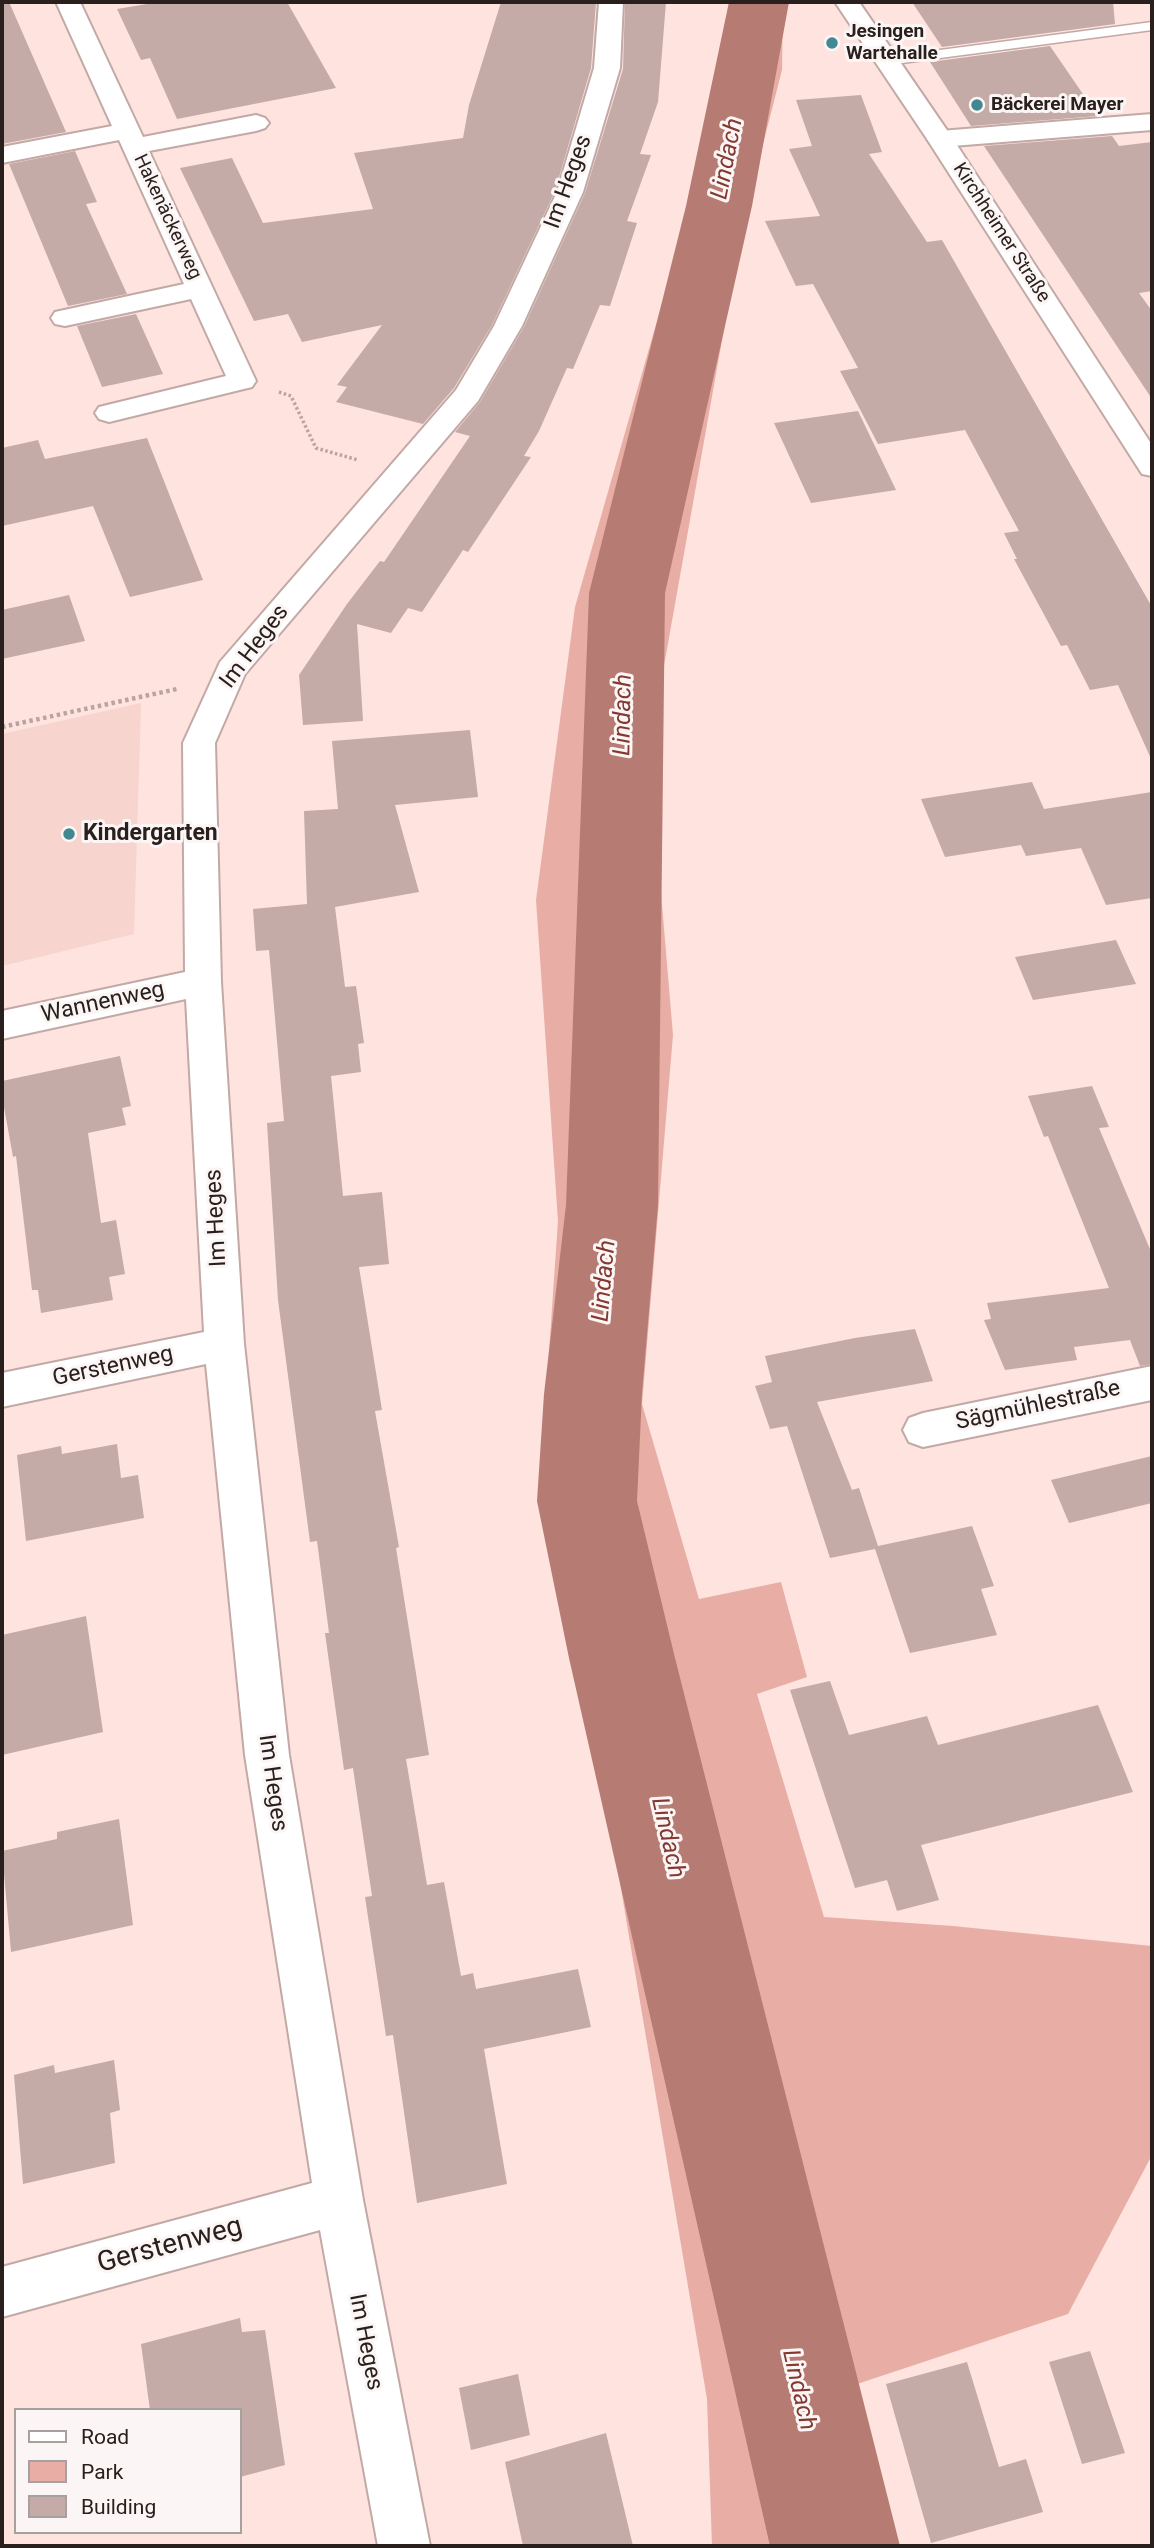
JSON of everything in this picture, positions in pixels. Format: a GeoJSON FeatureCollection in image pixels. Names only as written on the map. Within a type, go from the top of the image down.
{"type":"FeatureCollection","features":[{"type":"Feature","properties":{"kind":"street","name":"Hakenäckerweg"},"geometry":{"type":"LineString","coordinates":[[68,2],[242,381]]}},
{"type":"Feature","properties":{"kind":"street","name":"Im Heges"},"geometry":{"type":"LineString","coordinates":[[404,2546],[339,2200],[267,1755],[224,1344],[203,982],[199,743],[231,670],[468,395],[508,327],[570,192],[607,68],[611,2]]}},
{"type":"Feature","properties":{"kind":"street","name":"Kirchheimer Straße"},"geometry":{"type":"LineString","coordinates":[[847,2],[940,139],[1152,467]]}},
{"type":"Feature","properties":{"kind":"street"},"geometry":{"type":"LineString","coordinates":[[940,139],[1152,122]]}},
{"type":"Feature","properties":{"kind":"street","name":"Hakenäckerweg"},"geometry":{"type":"LineString","coordinates":[[2,155],[256,123]]}},
{"type":"Feature","properties":{"kind":"street","name":"Hakenäckerweg"},"geometry":{"type":"LineString","coordinates":[[65,318],[200,289]]}},
{"type":"Feature","properties":{"kind":"street"},"geometry":{"type":"LineString","coordinates":[[109,413],[242,381]]}},
{"type":"Feature","properties":{"kind":"street","name":"Wannenweg"},"geometry":{"type":"LineString","coordinates":[[2,1025],[203,982]]}},
{"type":"Feature","properties":{"kind":"street","name":"Gerstenweg"},"geometry":{"type":"LineString","coordinates":[[2,1391],[224,1344]]}},
{"type":"Feature","properties":{"kind":"street","name":"Sägmühlestraße"},"geometry":{"type":"LineString","coordinates":[[923,1430],[1152,1382]]}},
{"type":"Feature","properties":{"kind":"street","name":"Gerstenweg"},"geometry":{"type":"LineString","coordinates":[[2,2292],[339,2200]]}},
{"type":"Feature","properties":{"kind":"lane"},"geometry":{"type":"LineString","coordinates":[[887,61],[1152,26]]}},
{"type":"Feature","properties":{"kind":"path"},"geometry":{"type":"LineString","coordinates":[[242,381],[291,396],[316,448],[400,471]]}},
{"type":"Feature","properties":{"kind":"path"},"geometry":{"type":"LineString","coordinates":[[2,727],[173,689],[220,690]]}},
{"type":"Feature","properties":{"kind":"shaded area","name":"Kindergarten"},"geometry":{"type":"Polygon","coordinates":[[[141,703],[134,934],[2,966],[2,734],[141,703]]]}},
{"type":"Feature","properties":{"kind":"green space"},"geometry":{"type":"Polygon","coordinates":[[[725,2],[783,2],[782,70],[759,160],[705,153],[739,5],[725,2]]]}},
{"type":"Feature","properties":{"kind":"green space"},"geometry":{"type":"Polygon","coordinates":[[[673,265],[734,273],[649,750],[673,1035],[642,1404],[699,1599],[781,1582],[807,1677],[757,1694],[824,1917],[953,1926],[1152,1946],[1152,2155],[1068,2314],[839,2390],[873,2546],[712,2546],[707,2399],[602,1776],[541,1468],[558,1221],[536,900],[575,607],[673,265]]]}},
{"type":"Feature","properties":{"kind":"building"},"geometry":{"type":"Polygon","coordinates":[[[2,2],[9,2],[66,132],[2,144],[2,2]]]}},
{"type":"Feature","properties":{"kind":"building"},"geometry":{"type":"Polygon","coordinates":[[[159,2],[287,2],[336,88],[177,119],[150,58],[141,60],[117,9],[159,2]]]}},
{"type":"Feature","properties":{"kind":"building"},"geometry":{"type":"Polygon","coordinates":[[[501,2],[596,2],[591,68],[555,191],[492,325],[454,388],[423,424],[336,402],[347,387],[337,385],[382,325],[302,342],[288,314],[254,321],[180,168],[232,158],[263,223],[373,209],[354,153],[463,138],[469,105],[501,2]]]}},
{"type":"Feature","properties":{"kind":"building"},"geometry":{"type":"Polygon","coordinates":[[[625,2],[666,2],[658,102],[640,154],[651,155],[627,221],[637,223],[610,306],[600,305],[573,369],[567,368],[539,431],[524,456],[531,457],[468,552],[463,550],[422,612],[408,608],[391,633],[357,624],[363,721],[303,725],[299,675],[347,604],[380,561],[384,562],[470,436],[455,432],[480,402],[524,327],[585,193],[623,69],[625,2]]]}},
{"type":"Feature","properties":{"kind":"building"},"geometry":{"type":"Polygon","coordinates":[[[912,2],[1113,2],[1115,24],[942,47],[912,2]]]}},
{"type":"Feature","properties":{"kind":"building"},"geometry":{"type":"Polygon","coordinates":[[[1050,46],[1098,116],[971,126],[930,62],[1050,46]]]}},
{"type":"Feature","properties":{"kind":"building"},"geometry":{"type":"Polygon","coordinates":[[[861,95],[882,152],[869,154],[927,242],[942,240],[1152,607],[1152,761],[1118,685],[1090,690],[1067,645],[1061,646],[1014,559],[1017,559],[1004,533],[1019,531],[965,430],[878,444],[840,371],[858,368],[813,284],[796,286],[765,221],[820,216],[789,149],[812,146],[796,100],[861,95]]]}},
{"type":"Feature","properties":{"kind":"building"},"geometry":{"type":"Polygon","coordinates":[[[1112,136],[1119,146],[1152,142],[1152,291],[1139,293],[1152,311],[1152,399],[984,146],[1112,136]]]}},
{"type":"Feature","properties":{"kind":"building"},"geometry":{"type":"Polygon","coordinates":[[[75,151],[97,202],[86,204],[127,294],[68,306],[9,164],[75,151]]]}},
{"type":"Feature","properties":{"kind":"building"},"geometry":{"type":"Polygon","coordinates":[[[136,314],[163,374],[102,387],[77,326],[136,314]]]}},
{"type":"Feature","properties":{"kind":"building"},"geometry":{"type":"Polygon","coordinates":[[[858,411],[896,490],[811,503],[774,423],[858,411]]]}},
{"type":"Feature","properties":{"kind":"building"},"geometry":{"type":"Polygon","coordinates":[[[147,438],[203,580],[130,597],[93,506],[2,526],[2,448],[38,440],[45,459],[147,438]]]}},
{"type":"Feature","properties":{"kind":"building"},"geometry":{"type":"Polygon","coordinates":[[[69,595],[85,641],[2,659],[2,610],[69,595]]]}},
{"type":"Feature","properties":{"kind":"building"},"geometry":{"type":"Polygon","coordinates":[[[470,730],[478,797],[395,805],[419,892],[335,907],[345,987],[356,986],[364,1043],[358,1044],[361,1072],[331,1076],[343,1196],[382,1192],[389,1264],[359,1267],[382,1410],[375,1411],[399,1547],[396,1548],[429,1755],[406,1759],[427,1885],[444,1882],[461,1976],[473,1973],[476,1989],[578,1969],[591,2027],[484,2049],[507,2184],[417,2203],[393,2035],[386,2036],[365,1897],[372,1896],[353,1768],[344,1770],[325,1633],[329,1633],[317,1541],[310,1542],[278,1300],[267,1123],[284,1121],[269,950],[256,951],[253,909],[307,904],[304,811],[338,809],[332,741],[470,730]]]}},
{"type":"Feature","properties":{"kind":"building"},"geometry":{"type":"Polygon","coordinates":[[[1032,782],[1044,809],[1152,792],[1152,898],[1106,905],[1081,848],[1026,856],[1021,845],[945,857],[921,799],[1032,782]]]}},
{"type":"Feature","properties":{"kind":"building"},"geometry":{"type":"Polygon","coordinates":[[[1116,940],[1136,984],[1033,1000],[1015,957],[1116,940]]]}},
{"type":"Feature","properties":{"kind":"building"},"geometry":{"type":"Polygon","coordinates":[[[120,1056],[131,1106],[122,1108],[126,1125],[88,1133],[101,1223],[116,1220],[125,1274],[109,1277],[113,1300],[41,1313],[38,1290],[32,1290],[16,1156],[13,1157],[2,1096],[2,1081],[120,1056]]]}},
{"type":"Feature","properties":{"kind":"building"},"geometry":{"type":"Polygon","coordinates":[[[1092,1086],[1109,1127],[1099,1128],[1152,1254],[1152,1364],[1140,1366],[1130,1340],[1074,1347],[1077,1360],[1005,1370],[984,1320],[991,1319],[987,1303],[1109,1288],[1048,1136],[1044,1137],[1028,1096],[1092,1086]]]}},
{"type":"Feature","properties":{"kind":"building"},"geometry":{"type":"Polygon","coordinates":[[[915,1329],[933,1381],[817,1402],[852,1490],[859,1488],[878,1546],[972,1526],[994,1586],[981,1589],[997,1635],[910,1653],[875,1549],[830,1558],[787,1426],[770,1429],[755,1386],[772,1382],[765,1356],[915,1329]]]}},
{"type":"Feature","properties":{"kind":"building"},"geometry":{"type":"Polygon","coordinates":[[[117,1444],[121,1478],[138,1475],[144,1518],[26,1541],[17,1455],[61,1446],[62,1454],[117,1444]]]}},
{"type":"Feature","properties":{"kind":"building"},"geometry":{"type":"Polygon","coordinates":[[[1152,1456],[1152,1503],[1069,1523],[1051,1480],[1152,1456]]]}},
{"type":"Feature","properties":{"kind":"building"},"geometry":{"type":"Polygon","coordinates":[[[86,1616],[103,1732],[2,1755],[2,1635],[86,1616]]]}},
{"type":"Feature","properties":{"kind":"building"},"geometry":{"type":"Polygon","coordinates":[[[830,1681],[849,1735],[927,1716],[938,1745],[1098,1705],[1133,1792],[921,1845],[939,1900],[897,1911],[887,1880],[855,1888],[790,1690],[830,1681]]]}},
{"type":"Feature","properties":{"kind":"building"},"geometry":{"type":"Polygon","coordinates":[[[119,1819],[133,1925],[11,1952],[2,1851],[57,1839],[57,1832],[119,1819]]]}},
{"type":"Feature","properties":{"kind":"building"},"geometry":{"type":"Polygon","coordinates":[[[114,2060],[120,2110],[110,2113],[115,2163],[23,2184],[14,2075],[54,2065],[55,2073],[114,2060]]]}},
{"type":"Feature","properties":{"kind":"building"},"geometry":{"type":"Polygon","coordinates":[[[240,2318],[242,2332],[265,2330],[285,2465],[242,2476],[242,2408],[150,2408],[141,2344],[240,2318]]]}},
{"type":"Feature","properties":{"kind":"building"},"geometry":{"type":"Polygon","coordinates":[[[1090,2351],[1125,2453],[1082,2464],[1049,2362],[1090,2351]]]}},
{"type":"Feature","properties":{"kind":"building"},"geometry":{"type":"Polygon","coordinates":[[[967,2362],[999,2467],[1026,2459],[1043,2512],[931,2543],[886,2384],[967,2362]]]}},
{"type":"Feature","properties":{"kind":"building"},"geometry":{"type":"Polygon","coordinates":[[[518,2374],[530,2435],[471,2450],[459,2388],[518,2374]]]}},
{"type":"Feature","properties":{"kind":"building"},"geometry":{"type":"Polygon","coordinates":[[[606,2433],[633,2546],[523,2546],[505,2462],[606,2433]]]}},
{"type":"Feature","properties":{"kind":"waterway","name":"Lindach"},"geometry":{"type":"LineString","coordinates":[[759,2],[719,206],[627,593],[612,1205],[593,1394],[587,1501],[622,1658],[835,2546]]}},
{"type":"Feature","properties":{"kind":"place","name":"Jesingen Wartehalle"},"geometry":{"type":"Point","coordinates":[832,43]}},
{"type":"Feature","properties":{"kind":"place","name":"Bäckerei Mayer"},"geometry":{"type":"Point","coordinates":[977,105]}},
{"type":"Feature","properties":{"kind":"place","name":"Kindergarten"},"geometry":{"type":"Point","coordinates":[69,834]}}]}
